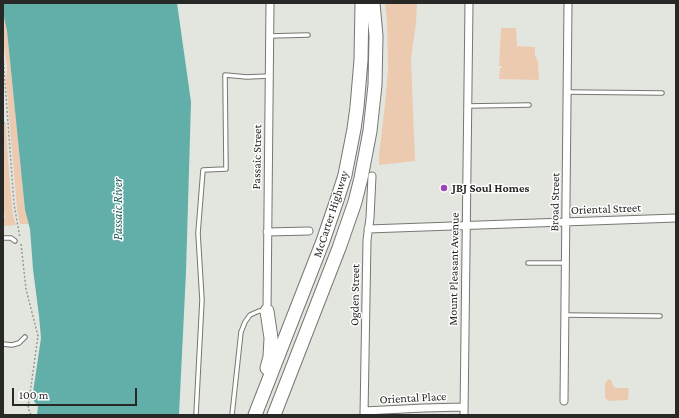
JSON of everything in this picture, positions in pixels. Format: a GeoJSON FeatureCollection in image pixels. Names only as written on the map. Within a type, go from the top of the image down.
{"type":"FeatureCollection","features":[{"type":"Feature","properties":{"kind":"highway","name":"McCarter Highway"},"geometry":{"type":"LineString","coordinates":[[255,415],[334,212],[345,175],[357,107],[361,60],[362,3]]}},
{"type":"Feature","properties":{"kind":"highway","name":"McCarter Highway"},"geometry":{"type":"LineString","coordinates":[[274,415],[344,236],[361,178],[370,131],[376,85],[376,36],[372,3]]}},
{"type":"Feature","properties":{"kind":"highway"},"geometry":{"type":"LineString","coordinates":[[255,415],[270,351],[271,333],[267,311]]}},
{"type":"Feature","properties":{"kind":"street","name":"Passaic Street"},"geometry":{"type":"LineString","coordinates":[[267,311],[270,3]]}},
{"type":"Feature","properties":{"kind":"street","name":"Mount Pleasant Avenue"},"geometry":{"type":"LineString","coordinates":[[464,415],[469,3]]}},
{"type":"Feature","properties":{"kind":"street","name":"Broad Street"},"geometry":{"type":"LineString","coordinates":[[564,401],[568,3]]}},
{"type":"Feature","properties":{"kind":"street","name":"Ogden Street"},"geometry":{"type":"LineString","coordinates":[[364,413],[367,240],[372,176]]}},
{"type":"Feature","properties":{"kind":"street","name":"Oriental Street"},"geometry":{"type":"LineString","coordinates":[[368,229],[676,218]]}},
{"type":"Feature","properties":{"kind":"street"},"geometry":{"type":"LineString","coordinates":[[267,232],[309,231]]}},
{"type":"Feature","properties":{"kind":"street","name":"Oriental Place"},"geometry":{"type":"LineString","coordinates":[[364,413],[464,407]]}},
{"type":"Feature","properties":{"kind":"lane"},"geometry":{"type":"LineString","coordinates":[[270,36],[308,35]]}},
{"type":"Feature","properties":{"kind":"lane"},"geometry":{"type":"LineString","coordinates":[[196,415],[202,300],[198,233],[203,170],[226,169],[225,75],[247,77],[269,76]]}},
{"type":"Feature","properties":{"kind":"lane"},"geometry":{"type":"LineString","coordinates":[[567,92],[662,92]]}},
{"type":"Feature","properties":{"kind":"lane"},"geometry":{"type":"LineString","coordinates":[[468,106],[529,105]]}},
{"type":"Feature","properties":{"kind":"lane"},"geometry":{"type":"LineString","coordinates":[[3,238],[11,238],[15,241]]}},
{"type":"Feature","properties":{"kind":"lane"},"geometry":{"type":"LineString","coordinates":[[528,263],[565,263]]}},
{"type":"Feature","properties":{"kind":"lane"},"geometry":{"type":"LineString","coordinates":[[232,415],[242,326],[250,315],[259,311],[267,311]]}},
{"type":"Feature","properties":{"kind":"lane"},"geometry":{"type":"LineString","coordinates":[[565,315],[660,316]]}},
{"type":"Feature","properties":{"kind":"lane"},"geometry":{"type":"LineString","coordinates":[[3,344],[19,343],[25,337]]}},
{"type":"Feature","properties":{"kind":"path"},"geometry":{"type":"LineString","coordinates":[[3,55],[14,204],[19,228],[26,289],[38,336],[28,408],[31,415]]}},
{"type":"Feature","properties":{"kind":"shaded area"},"geometry":{"type":"Polygon","coordinates":[[[385,3],[417,3],[411,59],[415,161],[379,165],[388,69],[385,3]]]}},
{"type":"Feature","properties":{"kind":"shaded area"},"geometry":{"type":"Polygon","coordinates":[[[3,12],[7,31],[25,210],[29,224],[20,224],[17,210],[6,81],[7,67],[3,41],[3,12]]]}},
{"type":"Feature","properties":{"kind":"shaded area"},"geometry":{"type":"Polygon","coordinates":[[[501,28],[516,28],[517,46],[535,47],[535,56],[538,61],[539,80],[499,79],[500,68],[502,68],[502,66],[499,66],[501,28]]]}},
{"type":"Feature","properties":{"kind":"shaded area"},"geometry":{"type":"Polygon","coordinates":[[[3,124],[6,124],[11,195],[13,215],[16,225],[3,226],[3,219],[6,216],[3,214],[3,124]]]}},
{"type":"Feature","properties":{"kind":"shaded area"},"geometry":{"type":"Polygon","coordinates":[[[608,379],[611,380],[615,388],[629,388],[628,400],[609,401],[605,398],[605,384],[608,379]]]}},
{"type":"Feature","properties":{"kind":"water","name":"Passaic River"},"geometry":{"type":"Polygon","coordinates":[[[3,3],[177,3],[191,102],[186,272],[179,415],[37,415],[38,406],[32,399],[41,338],[30,229],[25,210],[3,3]]]}},
{"type":"Feature","properties":{"kind":"place","name":"JBJ Soul Homes"},"geometry":{"type":"Point","coordinates":[444,188]}}]}
